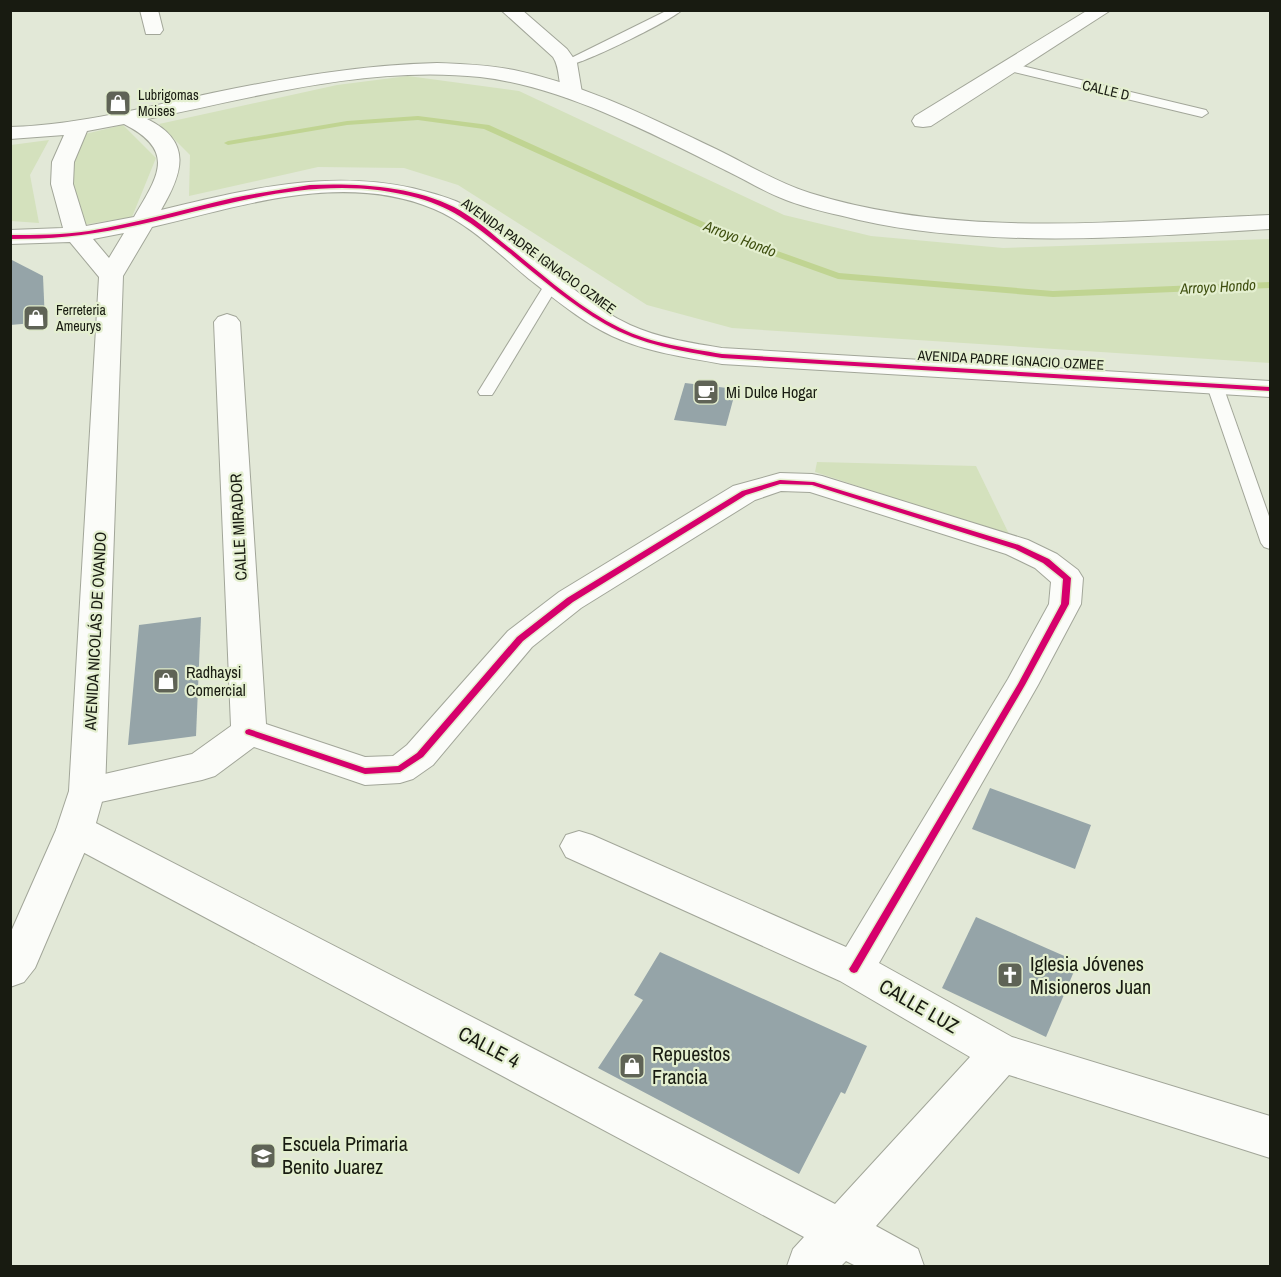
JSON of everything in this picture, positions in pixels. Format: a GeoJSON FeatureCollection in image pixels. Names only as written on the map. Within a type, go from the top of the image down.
{"type":"FeatureCollection","features":[{"type":"Feature","properties":{"kind":"street"},"geometry":{"type":"LineString","coordinates":[[149,10],[153,30]]}},
{"type":"Feature","properties":{"kind":"street"},"geometry":{"type":"LineString","coordinates":[[510,10],[561,53],[567,63],[572,93]]}},
{"type":"Feature","properties":{"kind":"street"},"geometry":{"type":"LineString","coordinates":[[923,121],[1102,10]]}},
{"type":"Feature","properties":{"kind":"street"},"geometry":{"type":"LineString","coordinates":[[10,133],[79,126],[354,73],[424,69],[480,71],[529,80],[572,93],[614,109],[802,198],[870,216],[919,224],[1001,230],[1270,222]]}},
{"type":"Feature","properties":{"kind":"street","name":"AVENIDA NICOLÁS DE OVANDO"},"geometry":{"type":"LineString","coordinates":[[10,970],[21,956],[75,830],[87,791],[111,276],[165,184],[169,167],[168,152],[161,140],[148,128],[126,117]]}},
{"type":"Feature","properties":{"kind":"street"},"geometry":{"type":"LineString","coordinates":[[79,126],[63,162],[62,184],[77,235],[111,276]]}},
{"type":"Feature","properties":{"kind":"street","name":"AVENIDA PADRE IGNACIO OZMEE"},"geometry":{"type":"LineString","coordinates":[[10,237],[77,235],[144,223],[206,206],[310,187],[347,187],[398,192],[433,200],[464,214],[552,284],[607,324],[653,343],[722,356],[1270,389]]}},
{"type":"Feature","properties":{"kind":"street","name":"CALLE MIRADOR"},"geometry":{"type":"LineString","coordinates":[[227,322],[249,732]]}},
{"type":"Feature","properties":{"kind":"street"},"geometry":{"type":"LineString","coordinates":[[87,791],[202,766],[249,732],[364,771],[400,769],[420,755],[520,639],[570,600],[744,493],[780,482],[812,483],[1017,547],[1046,561],[1067,579],[1065,604],[1022,685],[854,969]]}},
{"type":"Feature","properties":{"kind":"street","name":"CALLE 4"},"geometry":{"type":"LineString","coordinates":[[75,830],[843,1233],[901,1266]]}},
{"type":"Feature","properties":{"kind":"street","name":"CALLE LUZ"},"geometry":{"type":"LineString","coordinates":[[579,846],[854,969],[1001,1053],[1269,1137]]}},
{"type":"Feature","properties":{"kind":"street"},"geometry":{"type":"LineString","coordinates":[[810,1266],[843,1233],[1001,1053]]}},
{"type":"Feature","properties":{"kind":"lane"},"geometry":{"type":"LineString","coordinates":[[567,63],[611,44],[677,10]]}},
{"type":"Feature","properties":{"kind":"lane","name":"CALLE D"},"geometry":{"type":"LineString","coordinates":[[1010,67],[1202,113]]}},
{"type":"Feature","properties":{"kind":"lane"},"geometry":{"type":"LineString","coordinates":[[486,392],[552,284]]}},
{"type":"Feature","properties":{"kind":"lane"},"geometry":{"type":"LineString","coordinates":[[1215,386],[1270,543]]}},
{"type":"Feature","properties":{"kind":"green space"},"geometry":{"type":"Polygon","coordinates":[[[408,76],[519,91],[784,215],[871,236],[1003,248],[1270,239],[1270,363],[732,328],[647,305],[458,185],[404,168],[318,167],[189,196],[190,155],[159,124],[337,85],[408,76]]]}},
{"type":"Feature","properties":{"kind":"green space"},"geometry":{"type":"Polygon","coordinates":[[[123,125],[156,158],[132,217],[82,225],[68,180],[85,134],[123,125]]]}},
{"type":"Feature","properties":{"kind":"green space"},"geometry":{"type":"Polygon","coordinates":[[[49,140],[30,175],[39,223],[11,221],[11,145],[49,140]]]}},
{"type":"Feature","properties":{"kind":"green space"},"geometry":{"type":"Polygon","coordinates":[[[817,462],[976,466],[1010,536],[815,472],[817,462]]]}},
{"type":"Feature","properties":{"kind":"building"},"geometry":{"type":"Polygon","coordinates":[[[10,259],[43,276],[45,322],[10,325],[10,259]]]}},
{"type":"Feature","properties":{"kind":"building"},"geometry":{"type":"Polygon","coordinates":[[[685,383],[736,389],[726,426],[674,420],[685,383]]]}},
{"type":"Feature","properties":{"kind":"building","name":"Radhaysi Comercial"},"geometry":{"type":"Polygon","coordinates":[[[201,617],[196,736],[128,745],[139,625],[201,617]]]}},
{"type":"Feature","properties":{"kind":"building"},"geometry":{"type":"Polygon","coordinates":[[[990,788],[1091,825],[1075,869],[972,829],[990,788]]]}},
{"type":"Feature","properties":{"kind":"building","name":"Iglesia Jóvenes Misioneros Juan"},"geometry":{"type":"Polygon","coordinates":[[[976,917],[1078,962],[1046,1037],[942,988],[976,917]]]}},
{"type":"Feature","properties":{"kind":"building"},"geometry":{"type":"Polygon","coordinates":[[[660,952],[867,1046],[845,1094],[841,1092],[799,1174],[598,1068],[643,1000],[634,995],[660,952]]]}},
{"type":"Feature","properties":{"kind":"waterway","name":"Arroyo Hondo"},"geometry":{"type":"LineString","coordinates":[[228,143],[347,123],[418,118],[486,127],[727,236],[838,276],[1053,294],[1270,285]]}},
{"type":"Feature","properties":{"kind":"cycle path"},"geometry":{"type":"LineString","coordinates":[[10,237],[49,237],[86,233],[272,192],[325,186],[371,188],[402,192],[451,208],[478,226],[553,286],[605,322],[633,336],[662,345],[722,356],[1270,389]]}},
{"type":"Feature","properties":{"kind":"cycle path"},"geometry":{"type":"LineString","coordinates":[[249,732],[365,771],[400,769],[420,755],[520,639],[570,600],[744,493],[780,482],[812,483],[1017,547],[1046,561],[1067,578],[1065,604],[1021,685],[854,969]]}},
{"type":"Feature","properties":{"kind":"place","name":"Lubrigomas Moises"},"geometry":{"type":"Point","coordinates":[118,103]}},
{"type":"Feature","properties":{"kind":"place","name":"Ferreteria Ameurys"},"geometry":{"type":"Point","coordinates":[36,318]}},
{"type":"Feature","properties":{"kind":"place","name":"Mi Dulce Hogar"},"geometry":{"type":"Point","coordinates":[706,392]}},
{"type":"Feature","properties":{"kind":"place","name":"Radhaysi Comercial"},"geometry":{"type":"Point","coordinates":[166,681]}},
{"type":"Feature","properties":{"kind":"place","name":"Iglesia Jóvenes Misioneros Juan"},"geometry":{"type":"Point","coordinates":[1010,975]}},
{"type":"Feature","properties":{"kind":"place","name":"Repuestos Francia"},"geometry":{"type":"Point","coordinates":[632,1066]}},
{"type":"Feature","properties":{"kind":"place","name":"Escuela Primaria Benito Juarez"},"geometry":{"type":"Point","coordinates":[263,1156]}}]}
